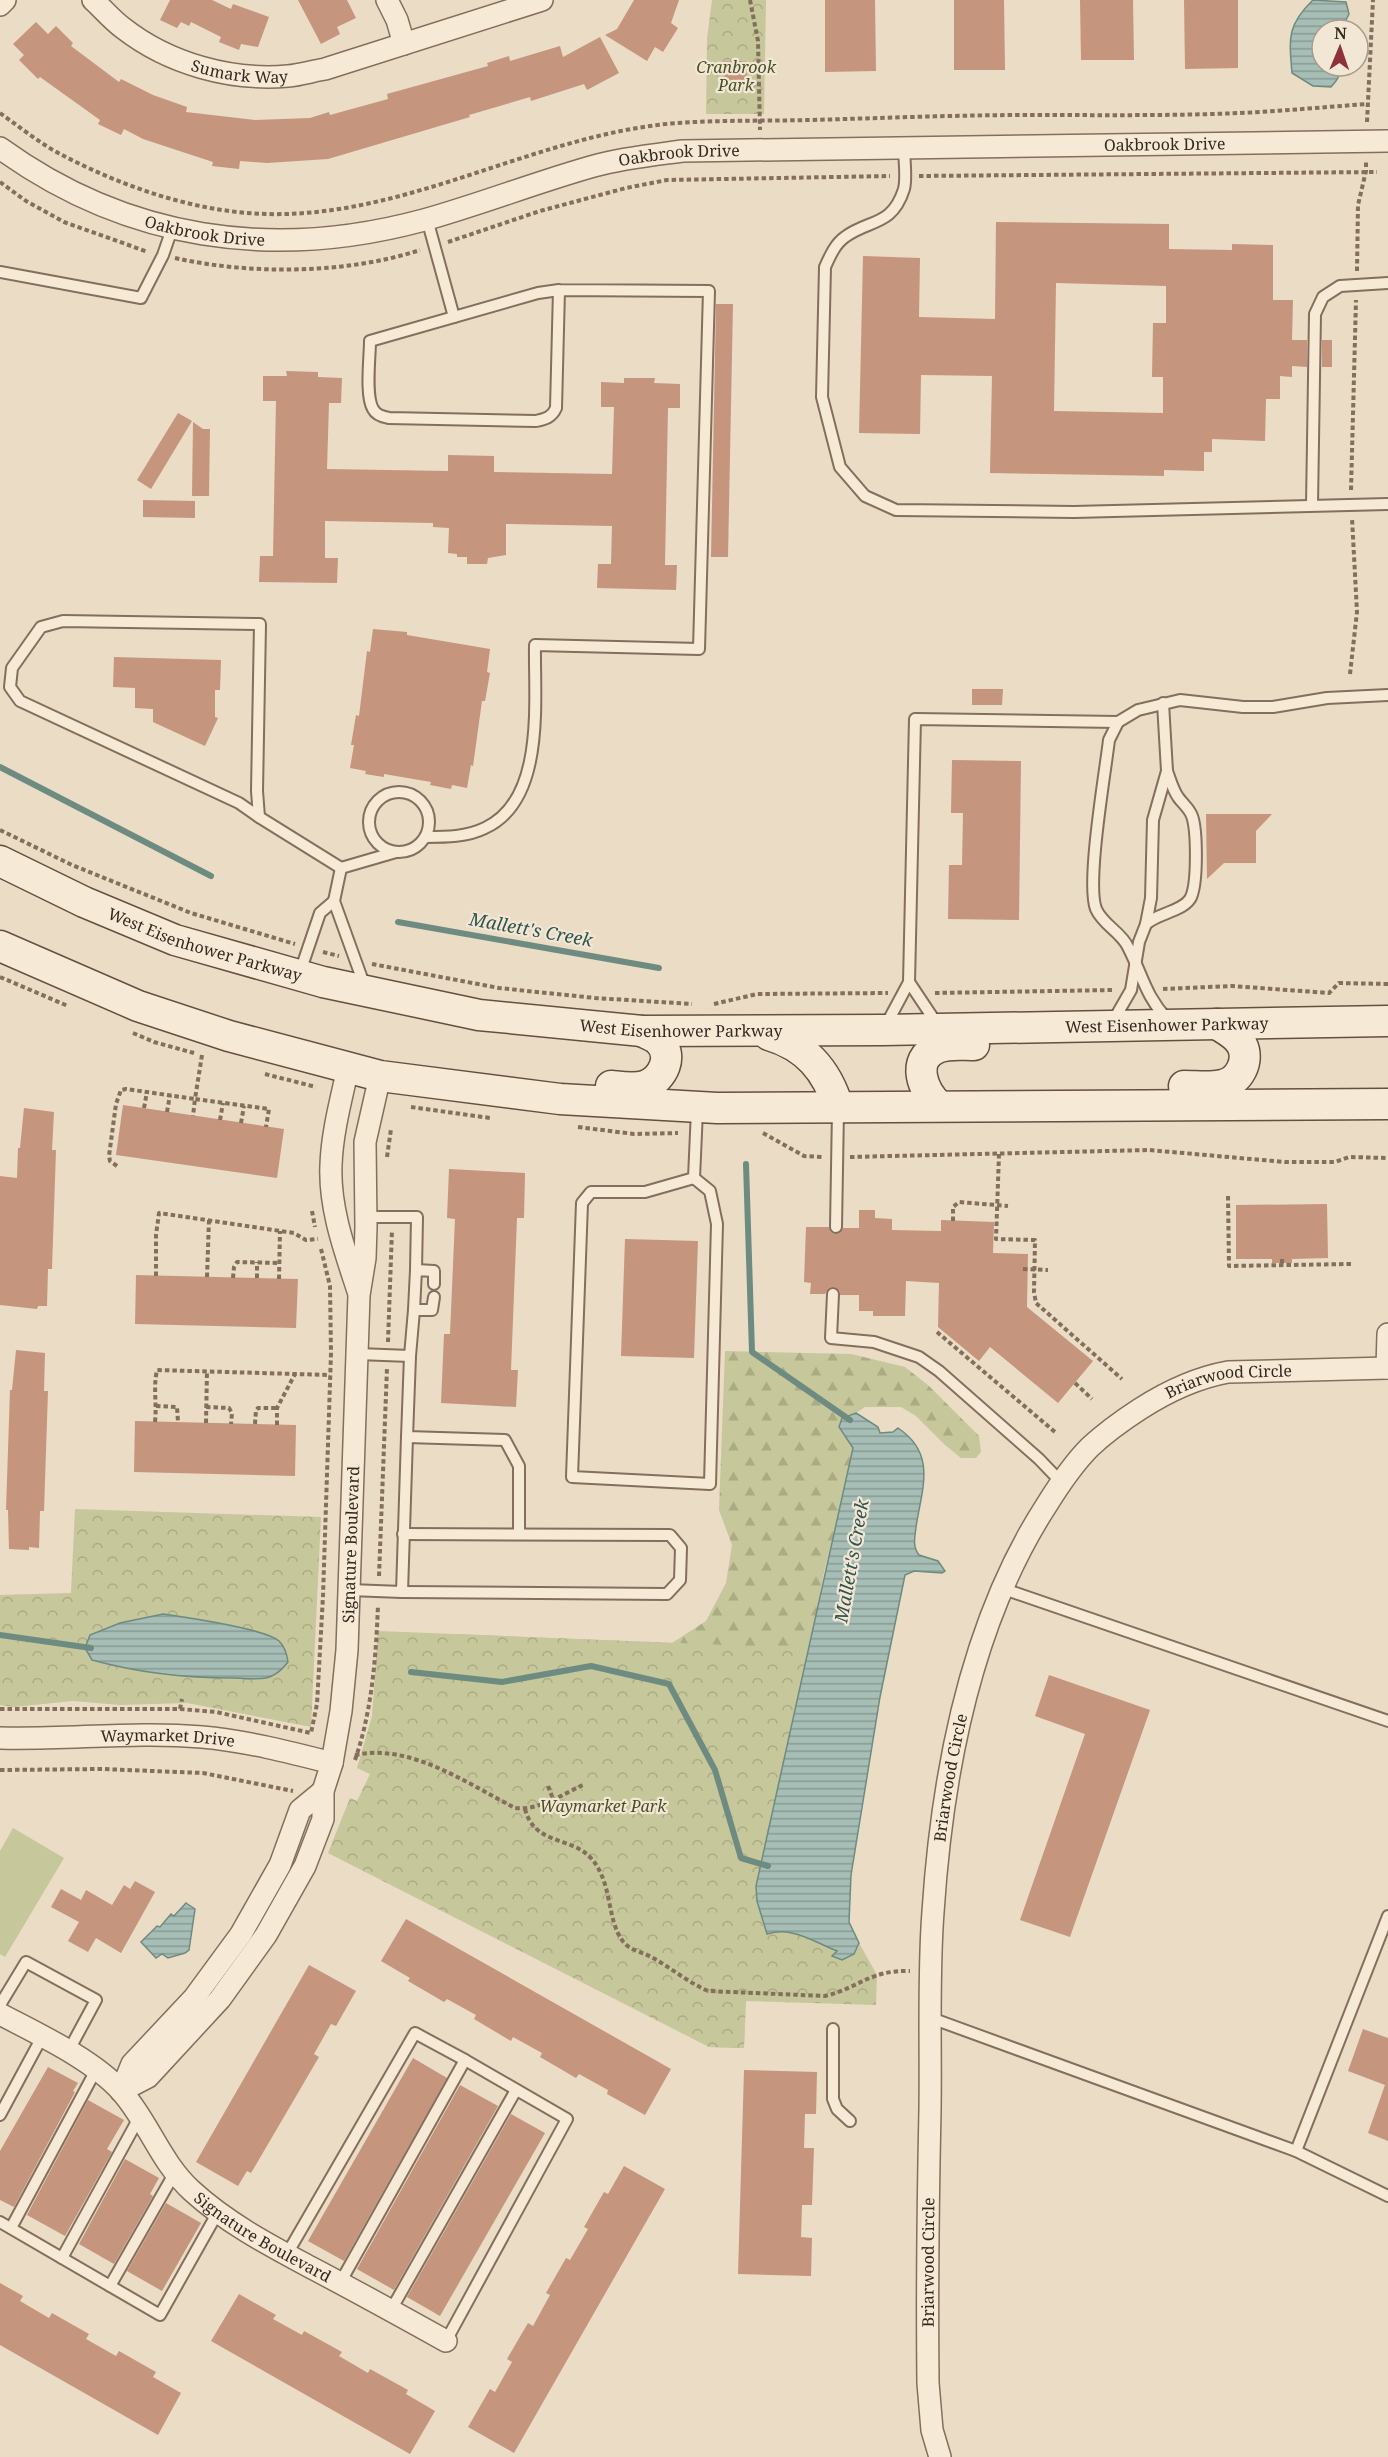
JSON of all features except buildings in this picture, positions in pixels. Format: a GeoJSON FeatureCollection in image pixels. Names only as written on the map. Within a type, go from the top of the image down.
{"type":"FeatureCollection","features":[{"type":"Feature","properties":{"kind":"main road","name":"West Eisenhower Parkway"},"geometry":{"type":"LineString","coordinates":[[0,861],[84,902],[175,940],[304,962],[367,992],[479,1015],[642,1031],[883,1030],[1388,1021]]}},
{"type":"Feature","properties":{"kind":"main road"},"geometry":{"type":"LineString","coordinates":[[0,880],[114,932],[175,940]]}},
{"type":"Feature","properties":{"kind":"main road"},"geometry":{"type":"LineString","coordinates":[[0,946],[138,1006],[229,1036],[348,1068],[397,1088],[560,1099],[696,1120],[838,1107],[1388,1104]]}},
{"type":"Feature","properties":{"kind":"main road"},"geometry":{"type":"LineString","coordinates":[[939,1106],[929,1097],[924,1087],[921,1065],[927,1054],[939,1047],[1131,1043],[1171,1024]]}},
{"type":"Feature","properties":{"kind":"main road"},"geometry":{"type":"LineString","coordinates":[[972,1107],[1032,1087],[1222,1086],[1233,1081],[1242,1070],[1245,1056],[1242,1044],[1233,1034],[1217,1024]]}},
{"type":"Feature","properties":{"kind":"main road"},"geometry":{"type":"LineString","coordinates":[[397,1088],[449,1069],[567,1083],[630,1088],[644,1086],[656,1080],[664,1070],[667,1059],[659,1041],[642,1031]]}},
{"type":"Feature","properties":{"kind":"main road"},"geometry":{"type":"LineString","coordinates":[[756,1031],[788,1041],[806,1052],[832,1088],[838,1107]]}},
{"type":"Feature","properties":{"kind":"street"},"geometry":{"type":"LineString","coordinates":[[0,5],[5,0]]}},
{"type":"Feature","properties":{"kind":"street","name":"Sumark Way"},"geometry":{"type":"LineString","coordinates":[[93,0],[124,28],[154,49],[184,62],[222,73],[252,76],[289,76],[324,69],[543,0]]}},
{"type":"Feature","properties":{"kind":"street"},"geometry":{"type":"LineString","coordinates":[[387,0],[397,20],[404,44]]}},
{"type":"Feature","properties":{"kind":"street","name":"Oakbrook Drive"},"geometry":{"type":"LineString","coordinates":[[0,148],[63,189],[118,213],[172,229],[240,239],[312,240],[357,234],[427,219],[595,166],[639,156],[694,151],[1388,141]]}},
{"type":"Feature","properties":{"kind":"street","name":"Signature Boulevard"},"geometry":{"type":"LineString","coordinates":[[348,1068],[331,1165],[339,1228],[359,1295]]}},
{"type":"Feature","properties":{"kind":"street","name":"Signature Boulevard"},"geometry":{"type":"LineString","coordinates":[[121,2091],[148,2077],[220,1999],[266,1935],[305,1866],[323,1819],[323,1791],[332,1764],[342,1710],[350,1590],[359,1295],[365,1258],[365,1142],[397,1088]]}},
{"type":"Feature","properties":{"kind":"street"},"geometry":{"type":"LineString","coordinates":[[1387,1368],[1388,1334]]}},
{"type":"Feature","properties":{"kind":"street","name":"Briarwood Circle"},"geometry":{"type":"LineString","coordinates":[[940,2457],[932,2430],[928,2383],[931,2018],[935,1891],[942,1825],[955,1743],[979,1654],[1001,1588],[1030,1529],[1061,1482],[1090,1447],[1127,1418],[1166,1392],[1205,1376],[1265,1370],[1387,1368]]}},
{"type":"Feature","properties":{"kind":"street","name":"Waymarket Drive"},"geometry":{"type":"LineString","coordinates":[[0,1738],[138,1735],[200,1737],[248,1743],[332,1764]]}},
{"type":"Feature","properties":{"kind":"street","name":"Signature Boulevard"},"geometry":{"type":"LineString","coordinates":[[0,2014],[68,2052],[96,2070],[121,2091],[140,2116],[174,2174],[218,2212],[247,2232],[446,2341]]}},
{"type":"Feature","properties":{"kind":"lane"},"geometry":{"type":"LineString","coordinates":[[904,147],[904,187],[895,208],[879,222],[845,236],[832,250],[825,267],[822,397],[840,467],[865,496],[896,510],[1074,513],[1388,504]]}},
{"type":"Feature","properties":{"kind":"lane"},"geometry":{"type":"LineString","coordinates":[[427,219],[454,317]]}},
{"type":"Feature","properties":{"kind":"lane"},"geometry":{"type":"LineString","coordinates":[[0,272],[141,298],[163,255],[172,229]]}},
{"type":"Feature","properties":{"kind":"lane"},"geometry":{"type":"LineString","coordinates":[[1312,505],[1315,314],[1323,297],[1340,286],[1388,284]]}},
{"type":"Feature","properties":{"kind":"lane"},"geometry":{"type":"LineString","coordinates":[[426,837],[466,835],[486,828],[498,820],[522,791],[529,773],[533,749],[535,645],[699,649],[709,291],[558,290],[370,341],[369,397],[373,409],[380,416],[389,418],[536,421],[546,419],[553,414],[556,408],[558,290]]}},
{"type":"Feature","properties":{"kind":"lane"},"geometry":{"type":"LineString","coordinates":[[259,817],[257,790],[260,624],[63,621],[41,627],[35,633],[12,668],[10,677],[10,687],[20,701],[239,803],[259,817],[341,868],[396,852],[408,851],[418,846],[426,837],[429,814],[423,803],[414,796],[403,792],[391,793],[381,798],[373,807],[369,819],[370,830],[376,841],[396,852]]}},
{"type":"Feature","properties":{"kind":"lane"},"geometry":{"type":"LineString","coordinates":[[1171,1024],[1152,1003],[1124,939],[1110,927],[1096,909],[1093,881],[1109,740],[1118,722],[1137,710],[1180,700],[1198,700],[1243,707],[1273,707],[1328,698],[1388,695]]}},
{"type":"Feature","properties":{"kind":"lane"},"geometry":{"type":"LineString","coordinates":[[1146,924],[1154,916],[1179,908],[1190,900],[1195,884],[1195,830],[1192,817],[1177,796],[1167,771],[1163,703]]}},
{"type":"Feature","properties":{"kind":"lane"},"geometry":{"type":"LineString","coordinates":[[883,1030],[909,982],[915,719],[1118,722]]}},
{"type":"Feature","properties":{"kind":"lane"},"geometry":{"type":"LineString","coordinates":[[1110,1025],[1131,990],[1139,942],[1146,924],[1151,898],[1153,820],[1167,771]]}},
{"type":"Feature","properties":{"kind":"lane"},"geometry":{"type":"LineString","coordinates":[[341,868],[334,900],[358,961],[367,992]]}},
{"type":"Feature","properties":{"kind":"lane"},"geometry":{"type":"LineString","coordinates":[[304,962],[320,913],[334,900]]}},
{"type":"Feature","properties":{"kind":"lane"},"geometry":{"type":"LineString","coordinates":[[909,982],[940,1029]]}},
{"type":"Feature","properties":{"kind":"lane"},"geometry":{"type":"LineString","coordinates":[[836,1227],[838,1107]]}},
{"type":"Feature","properties":{"kind":"lane"},"geometry":{"type":"LineString","coordinates":[[694,1178],[696,1120]]}},
{"type":"Feature","properties":{"kind":"lane"},"geometry":{"type":"LineString","coordinates":[[694,1178],[710,1191],[717,1224],[710,1484],[572,1477],[582,1203],[591,1192],[645,1192],[694,1178]]}},
{"type":"Feature","properties":{"kind":"lane"},"geometry":{"type":"LineString","coordinates":[[366,1217],[417,1217],[402,1592]]}},
{"type":"Feature","properties":{"kind":"lane"},"geometry":{"type":"LineString","coordinates":[[416,1270],[434,1271],[434,1284]]}},
{"type":"Feature","properties":{"kind":"lane"},"geometry":{"type":"LineString","coordinates":[[833,1294],[831,1338],[874,1342],[919,1357],[939,1371],[1031,1451],[1061,1482]]}},
{"type":"Feature","properties":{"kind":"lane"},"geometry":{"type":"LineString","coordinates":[[414,1310],[432,1310],[434,1297]]}},
{"type":"Feature","properties":{"kind":"lane"},"geometry":{"type":"LineString","coordinates":[[358,1354],[410,1356]]}},
{"type":"Feature","properties":{"kind":"lane"},"geometry":{"type":"LineString","coordinates":[[407,1437],[505,1440],[519,1466],[519,1534]]}},
{"type":"Feature","properties":{"kind":"lane"},"geometry":{"type":"LineString","coordinates":[[350,1590],[667,1594],[680,1580],[681,1548],[670,1535],[404,1534]]}},
{"type":"Feature","properties":{"kind":"lane"},"geometry":{"type":"LineString","coordinates":[[1001,1588],[1388,1721]]}},
{"type":"Feature","properties":{"kind":"lane"},"geometry":{"type":"LineString","coordinates":[[1296,2151],[1388,1916]]}},
{"type":"Feature","properties":{"kind":"lane"},"geometry":{"type":"LineString","coordinates":[[0,2005],[26,1962],[96,2000],[68,2052]]}},
{"type":"Feature","properties":{"kind":"lane"},"geometry":{"type":"LineString","coordinates":[[931,2018],[1296,2151],[1388,2196]]}},
{"type":"Feature","properties":{"kind":"lane"},"geometry":{"type":"LineString","coordinates":[[833,2030],[833,2099],[837,2109],[850,2121]]}},
{"type":"Feature","properties":{"kind":"lane"},"geometry":{"type":"LineString","coordinates":[[287,2254],[415,2033],[465,2060],[567,2119],[446,2341]]}},
{"type":"Feature","properties":{"kind":"lane"},"geometry":{"type":"LineString","coordinates":[[0,2115],[42,2037]]}},
{"type":"Feature","properties":{"kind":"lane"},"geometry":{"type":"LineString","coordinates":[[340,2283],[465,2060]]}},
{"type":"Feature","properties":{"kind":"lane"},"geometry":{"type":"LineString","coordinates":[[11,2228],[96,2070]]}},
{"type":"Feature","properties":{"kind":"lane"},"geometry":{"type":"LineString","coordinates":[[391,2310],[516,2090]]}},
{"type":"Feature","properties":{"kind":"lane"},"geometry":{"type":"LineString","coordinates":[[62,2258],[140,2116]]}},
{"type":"Feature","properties":{"kind":"lane"},"geometry":{"type":"LineString","coordinates":[[110,2286],[174,2174]]}},
{"type":"Feature","properties":{"kind":"lane"},"geometry":{"type":"LineString","coordinates":[[0,2222],[160,2315],[218,2212]]}},
{"type":"Feature","properties":{"kind":"path"},"geometry":{"type":"LineString","coordinates":[[750,0],[759,40],[760,131]]}},
{"type":"Feature","properties":{"kind":"path"},"geometry":{"type":"LineString","coordinates":[[1367,112],[1373,0]]}},
{"type":"Feature","properties":{"kind":"path"},"geometry":{"type":"LineString","coordinates":[[0,113],[62,155],[150,192],[209,208],[267,214],[311,213],[359,207],[567,144],[620,131],[676,123],[1010,115],[1240,113],[1367,104]]}},
{"type":"Feature","properties":{"kind":"path"},"geometry":{"type":"LineString","coordinates":[[1350,674],[1357,612],[1351,505],[1358,205],[1366,163]]}},
{"type":"Feature","properties":{"kind":"path"},"geometry":{"type":"LineString","coordinates":[[915,176],[1377,171]]}},
{"type":"Feature","properties":{"kind":"path"},"geometry":{"type":"LineString","coordinates":[[457,239],[551,208],[626,188],[668,180],[887,176]]}},
{"type":"Feature","properties":{"kind":"path"},"geometry":{"type":"LineString","coordinates":[[0,182],[26,201],[64,222],[140,250]]}},
{"type":"Feature","properties":{"kind":"path"},"geometry":{"type":"LineString","coordinates":[[183,260],[239,267],[302,269],[354,264],[414,252]]}},
{"type":"Feature","properties":{"kind":"path"},"geometry":{"type":"LineString","coordinates":[[0,830],[72,865],[304,962],[358,961],[499,988],[595,998],[700,1004]]}},
{"type":"Feature","properties":{"kind":"path"},"geometry":{"type":"LineString","coordinates":[[1159,990],[1232,986],[1329,993],[1339,983],[1388,984]]}},
{"type":"Feature","properties":{"kind":"path"},"geometry":{"type":"LineString","coordinates":[[927,993],[1118,990]]}},
{"type":"Feature","properties":{"kind":"path"},"geometry":{"type":"LineString","coordinates":[[711,1005],[757,993],[894,993]]}},
{"type":"Feature","properties":{"kind":"path"},"geometry":{"type":"LineString","coordinates":[[193,1116],[202,1055]]}},
{"type":"Feature","properties":{"kind":"path"},"geometry":{"type":"LineString","coordinates":[[397,1088],[494,1118]]}},
{"type":"Feature","properties":{"kind":"path"},"geometry":{"type":"LineString","coordinates":[[117,1166],[110,1161],[109,1156],[118,1094],[126,1089],[269,1109],[266,1126]]}},
{"type":"Feature","properties":{"kind":"path"},"geometry":{"type":"LineString","coordinates":[[144,1108],[147,1092]]}},
{"type":"Feature","properties":{"kind":"path"},"geometry":{"type":"LineString","coordinates":[[167,1112],[170,1095]]}},
{"type":"Feature","properties":{"kind":"path"},"geometry":{"type":"LineString","coordinates":[[220,1120],[223,1103]]}},
{"type":"Feature","properties":{"kind":"path"},"geometry":{"type":"LineString","coordinates":[[242,1123],[244,1106]]}},
{"type":"Feature","properties":{"kind":"path"},"geometry":{"type":"LineString","coordinates":[[570,1126],[634,1134],[696,1120]]}},
{"type":"Feature","properties":{"kind":"path"},"geometry":{"type":"LineString","coordinates":[[386,1166],[392,1125]]}},
{"type":"Feature","properties":{"kind":"path"},"geometry":{"type":"LineString","coordinates":[[762,1132],[804,1156],[837,1158],[1149,1150],[1285,1162],[1335,1162],[1349,1157],[1388,1158]]}},
{"type":"Feature","properties":{"kind":"path"},"geometry":{"type":"LineString","coordinates":[[999,1154],[996,1239],[1035,1240],[1036,1303],[1122,1378]]}},
{"type":"Feature","properties":{"kind":"path"},"geometry":{"type":"LineString","coordinates":[[1228,1196],[1229,1266],[1351,1264]]}},
{"type":"Feature","properties":{"kind":"path"},"geometry":{"type":"LineString","coordinates":[[953,1221],[953,1207],[959,1202],[997,1203],[1008,1206]]}},
{"type":"Feature","properties":{"kind":"path"},"geometry":{"type":"LineString","coordinates":[[312,1206],[330,1286],[330,1375],[316,1704]]}},
{"type":"Feature","properties":{"kind":"path"},"geometry":{"type":"LineString","coordinates":[[156,1276],[156,1235],[159,1213],[294,1233],[306,1240],[318,1239]]}},
{"type":"Feature","properties":{"kind":"path"},"geometry":{"type":"LineString","coordinates":[[354,1765],[365,1728],[371,1691],[379,1591],[393,1240],[390,1216]]}},
{"type":"Feature","properties":{"kind":"path"},"geometry":{"type":"LineString","coordinates":[[207,1277],[209,1220]]}},
{"type":"Feature","properties":{"kind":"path"},"geometry":{"type":"LineString","coordinates":[[279,1279],[280,1231]]}},
{"type":"Feature","properties":{"kind":"path"},"geometry":{"type":"LineString","coordinates":[[1282,1258],[1282,1265]]}},
{"type":"Feature","properties":{"kind":"path"},"geometry":{"type":"LineString","coordinates":[[233,1278],[237,1262],[280,1263]]}},
{"type":"Feature","properties":{"kind":"path"},"geometry":{"type":"LineString","coordinates":[[257,1262],[257,1278]]}},
{"type":"Feature","properties":{"kind":"path"},"geometry":{"type":"LineString","coordinates":[[1023,1269],[1048,1270]]}},
{"type":"Feature","properties":{"kind":"path"},"geometry":{"type":"LineString","coordinates":[[937,1332],[1056,1432]]}},
{"type":"Feature","properties":{"kind":"path"},"geometry":{"type":"LineString","coordinates":[[155,1422],[154,1391],[158,1370],[330,1375]]}},
{"type":"Feature","properties":{"kind":"path"},"geometry":{"type":"LineString","coordinates":[[206,1423],[207,1371]]}},
{"type":"Feature","properties":{"kind":"path"},"geometry":{"type":"LineString","coordinates":[[277,1425],[277,1408],[295,1374]]}},
{"type":"Feature","properties":{"kind":"path"},"geometry":{"type":"LineString","coordinates":[[1075,1383],[1092,1399]]}},
{"type":"Feature","properties":{"kind":"path"},"geometry":{"type":"LineString","coordinates":[[156,1406],[177,1407],[178,1422]]}},
{"type":"Feature","properties":{"kind":"path"},"geometry":{"type":"LineString","coordinates":[[206,1407],[229,1408],[232,1413],[231,1424]]}},
{"type":"Feature","properties":{"kind":"path"},"geometry":{"type":"LineString","coordinates":[[255,1424],[258,1408],[277,1408]]}},
{"type":"Feature","properties":{"kind":"path"},"geometry":{"type":"LineString","coordinates":[[180,1709],[182,1699]]}},
{"type":"Feature","properties":{"kind":"path"},"geometry":{"type":"LineString","coordinates":[[332,1764],[369,1753],[407,1756],[426,1763],[516,1808],[525,1809],[583,1785]]}},
{"type":"Feature","properties":{"kind":"path"},"geometry":{"type":"LineString","coordinates":[[0,1770],[102,1769],[203,1773],[294,1791]]}},
{"type":"Feature","properties":{"kind":"path"},"geometry":{"type":"LineString","coordinates":[[548,1786],[553,1798]]}},
{"type":"Feature","properties":{"kind":"path"},"geometry":{"type":"LineString","coordinates":[[525,1809],[527,1817],[549,1839],[578,1849],[596,1865],[606,1887],[618,1933],[627,1946],[669,1966],[695,1986],[708,1991],[825,1996],[839,1993],[883,1972],[932,1972]]}},
{"type":"Feature","properties":{"kind":"green space","name":"Cranbrook Park"},"geometry":{"type":"Polygon","coordinates":[[[712,0],[766,0],[764,114],[706,114],[707,39],[712,0]]]}},
{"type":"Feature","properties":{"kind":"green space"},"geometry":{"type":"Polygon","coordinates":[[[725,1351],[851,1354],[905,1367],[929,1386],[979,1436],[981,1452],[976,1458],[961,1458],[916,1416],[901,1407],[865,1407],[848,1415],[839,1427],[853,1448],[824,1572],[746,1989],[744,2048],[709,2047],[456,1634],[672,1643],[706,1621],[726,1583],[732,1545],[719,1510],[725,1351]]]}},
{"type":"Feature","properties":{"kind":"green space"},"geometry":{"type":"Polygon","coordinates":[[[75,1509],[321,1517],[311,1727],[187,1703],[120,1705],[73,1701],[14,1707],[0,1705],[0,1595],[71,1593],[75,1509]]]}},
{"type":"Feature","properties":{"kind":"green space","name":"Waymarket Park"},"geometry":{"type":"Polygon","coordinates":[[[378,1631],[729,1645],[807,1653],[756,1886],[776,1931],[801,1935],[838,1951],[833,1956],[858,1948],[859,1943],[877,1975],[876,2005],[746,2001],[744,2048],[709,2047],[328,1853],[350,1798],[357,1801],[370,1774],[357,1768],[372,1716],[378,1631]]]}},
{"type":"Feature","properties":{"kind":"green space"},"geometry":{"type":"Polygon","coordinates":[[[13,1828],[64,1858],[5,1957],[0,1954],[0,1851],[13,1828]]]}},
{"type":"Feature","properties":{"kind":"water"},"geometry":{"type":"Polygon","coordinates":[[[1313,0],[1346,2],[1349,14],[1347,18],[1310,18],[1310,78],[1337,78],[1331,87],[1313,86],[1292,73],[1290,41],[1294,25],[1313,0]]]}},
{"type":"Feature","properties":{"kind":"water"},"geometry":{"type":"Polygon","coordinates":[[[856,1413],[878,1427],[880,1433],[893,1432],[898,1428],[918,1449],[924,1473],[915,1548],[919,1555],[938,1561],[945,1571],[942,1573],[914,1571],[905,1575],[880,1697],[851,1875],[849,1922],[859,1943],[854,1954],[842,1960],[832,1956],[837,1951],[795,1933],[767,1934],[757,1901],[756,1886],[853,1448],[839,1427],[842,1418],[856,1413]]]}},
{"type":"Feature","properties":{"kind":"water"},"geometry":{"type":"Polygon","coordinates":[[[163,1614],[258,1632],[279,1641],[288,1662],[278,1672],[266,1678],[197,1677],[162,1674],[110,1665],[92,1660],[85,1648],[90,1635],[120,1623],[163,1614]]]}},
{"type":"Feature","properties":{"kind":"water"},"geometry":{"type":"Polygon","coordinates":[[[186,1903],[195,1909],[189,1950],[168,1958],[162,1954],[156,1958],[141,1942],[157,1926],[160,1927],[171,1914],[174,1916],[186,1903]]]}},
{"type":"Feature","properties":{"kind":"waterway","name":"Mallett's Creek"},"geometry":{"type":"LineString","coordinates":[[0,767],[211,876]]}},
{"type":"Feature","properties":{"kind":"waterway","name":"Mallett's Creek"},"geometry":{"type":"LineString","coordinates":[[398,922],[659,968]]}},
{"type":"Feature","properties":{"kind":"waterway","name":"Mallett's Creek"},"geometry":{"type":"LineString","coordinates":[[746,1164],[752,1352],[850,1420]]}},
{"type":"Feature","properties":{"kind":"waterway"},"geometry":{"type":"LineString","coordinates":[[0,1635],[91,1648]]}},
{"type":"Feature","properties":{"kind":"waterway"},"geometry":{"type":"LineString","coordinates":[[411,1672],[502,1682],[591,1666],[669,1684],[715,1770],[741,1858],[768,1866]]}}]}
